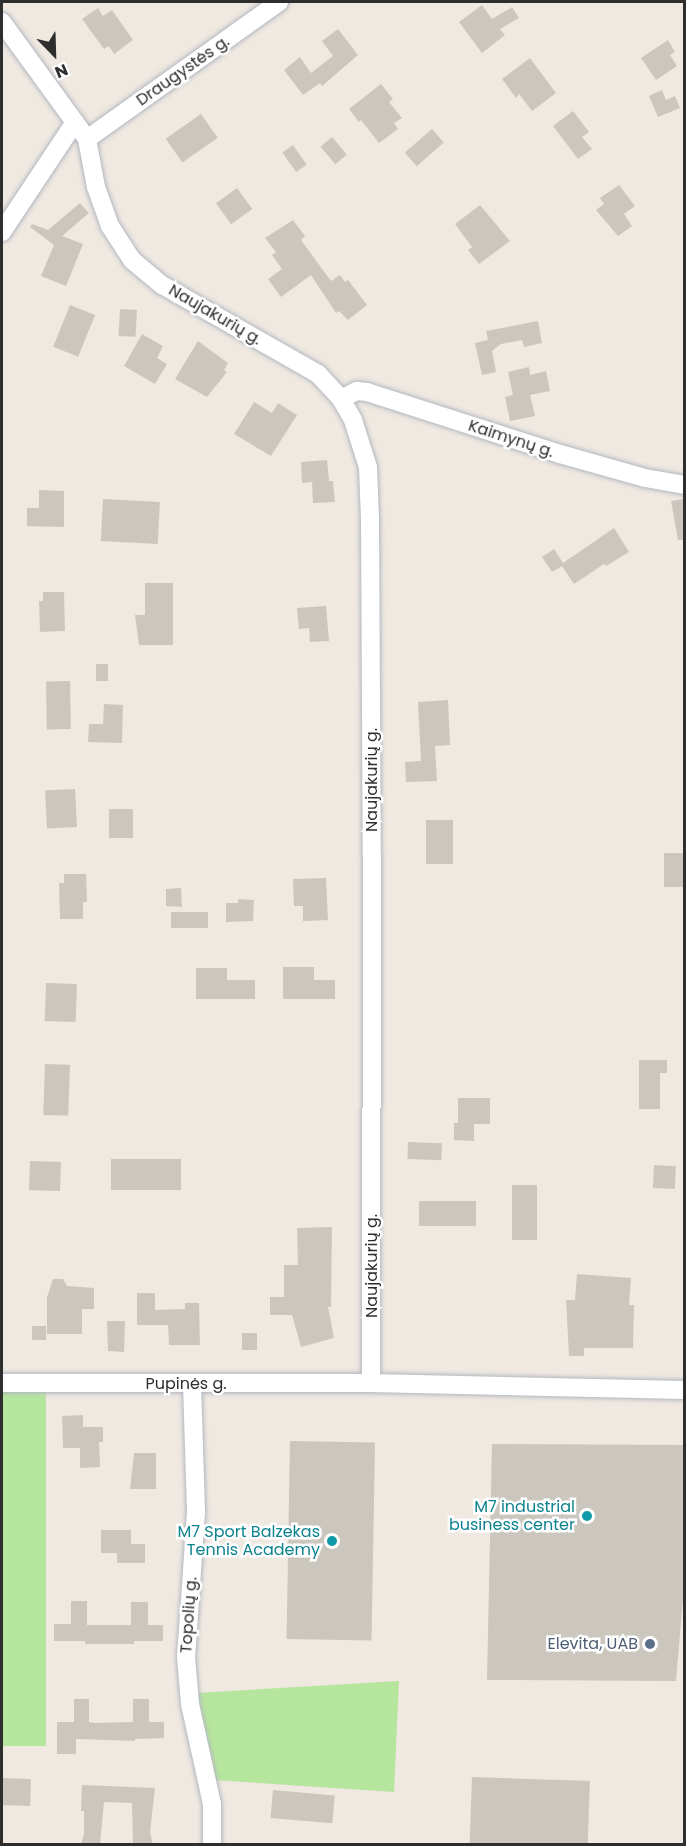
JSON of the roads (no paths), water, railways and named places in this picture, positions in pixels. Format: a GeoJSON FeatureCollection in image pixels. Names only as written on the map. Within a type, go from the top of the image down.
{"type":"FeatureCollection","features":[{"type":"Feature","properties":{"kind":"street","name":"Draugystės g."},"geometry":{"type":"LineString","coordinates":[[87,139],[279,2]]}},
{"type":"Feature","properties":{"kind":"street","name":"Naujakurių g."},"geometry":{"type":"LineString","coordinates":[[2,22],[87,139],[96,187],[110,226],[132,260],[162,285],[318,374],[341,399],[353,420],[368,467],[370,519],[371,1383]]}},
{"type":"Feature","properties":{"kind":"street"},"geometry":{"type":"LineString","coordinates":[[2,232],[75,122]]}},
{"type":"Feature","properties":{"kind":"street","name":"Kaimynų g."},"geometry":{"type":"LineString","coordinates":[[341,399],[357,391],[367,392],[560,454],[645,478],[684,485]]}},
{"type":"Feature","properties":{"kind":"street","name":"Pupinės g."},"geometry":{"type":"LineString","coordinates":[[2,1383],[371,1383]]}},
{"type":"Feature","properties":{"kind":"street"},"geometry":{"type":"LineString","coordinates":[[371,1383],[684,1390]]}},
{"type":"Feature","properties":{"kind":"street","name":"Topolių g."},"geometry":{"type":"LineString","coordinates":[[192,1384],[196,1512],[186,1657],[190,1704],[212,1804],[212,1845]]}},
{"type":"Feature","properties":{"kind":"place","name":"M7 industrial business center"},"geometry":{"type":"Point","coordinates":[587,1516]}},
{"type":"Feature","properties":{"kind":"place","name":"M7 Sport Balzekas Tennis Academy"},"geometry":{"type":"Point","coordinates":[332,1541]}},
{"type":"Feature","properties":{"kind":"place","name":"Elevita, UAB"},"geometry":{"type":"Point","coordinates":[650,1644]}}]}
